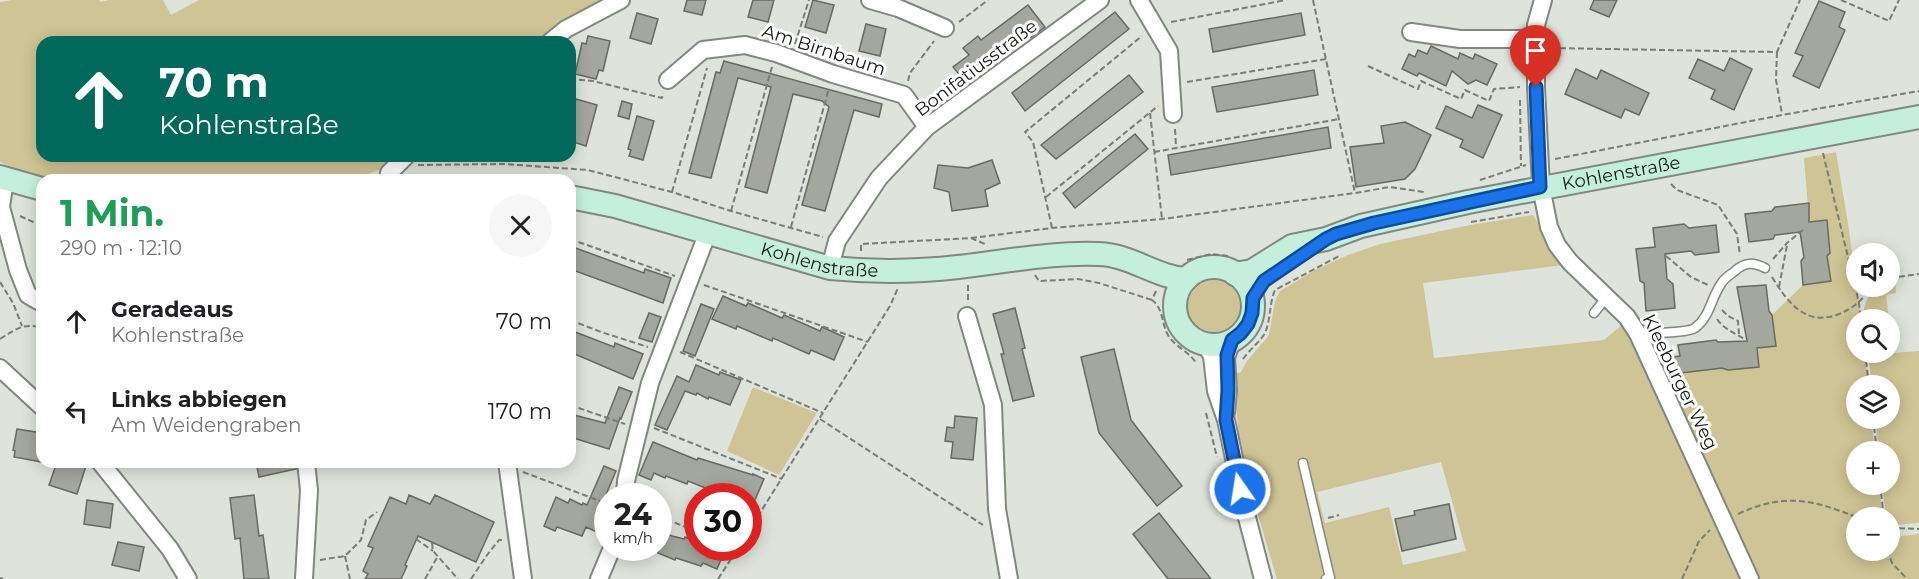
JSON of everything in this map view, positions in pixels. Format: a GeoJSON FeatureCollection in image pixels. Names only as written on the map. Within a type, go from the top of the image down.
{"type":"FeatureCollection","features":[{"type":"Feature","properties":{"kind":"main road","name":"Kohlenstraße"},"geometry":{"type":"LineString","coordinates":[[576,198],[615,206],[830,268],[862,271],[908,270],[1075,254],[1112,255],[1135,261],[1169,276],[1186,279],[1198,271],[1210,268],[1224,269],[1235,274],[1252,271],[1292,246],[1326,239],[1361,226],[1540,187],[1919,117]]}},
{"type":"Feature","properties":{"kind":"main road"},"geometry":{"type":"LineString","coordinates":[[2,178],[36,187]]}},
{"type":"Feature","properties":{"kind":"main road","name":"Kohlenstraße"},"geometry":{"type":"LineString","coordinates":[[1232,340],[1248,324],[1252,313],[1252,302],[1264,281],[1326,239]]}},
{"type":"Feature","properties":{"kind":"main road","name":"Kohlenstraße"},"geometry":{"type":"LineString","coordinates":[[1075,254],[1127,273],[1155,293],[1167,293],[1175,303],[1176,314],[1182,328],[1192,338],[1206,344]]}},
{"type":"Feature","properties":{"kind":"main road"},"geometry":{"type":"LineString","coordinates":[[1235,274],[1247,286],[1252,302]]}},
{"type":"Feature","properties":{"kind":"main road"},"geometry":{"type":"LineString","coordinates":[[1175,303],[1179,288],[1186,279]]}},
{"type":"Feature","properties":{"kind":"main road"},"geometry":{"type":"LineString","coordinates":[[1206,344],[1219,344],[1232,340]]}},
{"type":"Feature","properties":{"kind":"street"},"geometry":{"type":"LineString","coordinates":[[557,36],[621,0]]}},
{"type":"Feature","properties":{"kind":"street"},"geometry":{"type":"LineString","coordinates":[[870,0],[898,8],[945,28]]}},
{"type":"Feature","properties":{"kind":"street","name":"Bonifatiusstraße"},"geometry":{"type":"LineString","coordinates":[[830,268],[837,242],[879,178],[927,127],[1100,0]]}},
{"type":"Feature","properties":{"kind":"street"},"geometry":{"type":"LineString","coordinates":[[1139,0],[1169,51],[1173,114]]}},
{"type":"Feature","properties":{"kind":"street","name":"Kleeburger Weg"},"geometry":{"type":"LineString","coordinates":[[1542,0],[1536,25],[1536,87],[1540,187],[1549,227],[1557,245],[1570,262],[1627,317],[1638,334],[1750,579]]}},
{"type":"Feature","properties":{"kind":"street"},"geometry":{"type":"LineString","coordinates":[[1411,33],[1460,39],[1536,43]]}},
{"type":"Feature","properties":{"kind":"street","name":"Am Birnbaum"},"geometry":{"type":"LineString","coordinates":[[668,80],[703,50],[745,45],[904,95],[927,127]]}},
{"type":"Feature","properties":{"kind":"street"},"geometry":{"type":"LineString","coordinates":[[390,174],[400,162]]}},
{"type":"Feature","properties":{"kind":"street"},"geometry":{"type":"LineString","coordinates":[[2,178],[1,207],[18,270],[28,296],[36,300]]}},
{"type":"Feature","properties":{"kind":"street"},"geometry":{"type":"LineString","coordinates":[[626,483],[650,383],[708,232]]}},
{"type":"Feature","properties":{"kind":"street"},"geometry":{"type":"LineString","coordinates":[[967,316],[993,405],[997,509],[1009,579]]}},
{"type":"Feature","properties":{"kind":"street"},"geometry":{"type":"LineString","coordinates":[[1232,340],[1220,369],[1216,391],[1226,420],[1244,506],[1263,579]]}},
{"type":"Feature","properties":{"kind":"street"},"geometry":{"type":"LineString","coordinates":[[1206,344],[1220,369]]}},
{"type":"Feature","properties":{"kind":"street"},"geometry":{"type":"LineString","coordinates":[[0,368],[36,401]]}},
{"type":"Feature","properties":{"kind":"street"},"geometry":{"type":"LineString","coordinates":[[105,468],[170,549],[188,579]]}},
{"type":"Feature","properties":{"kind":"street"},"geometry":{"type":"LineString","coordinates":[[305,571],[309,490],[307,468]]}},
{"type":"Feature","properties":{"kind":"street"},"geometry":{"type":"LineString","coordinates":[[508,468],[523,579]]}},
{"type":"Feature","properties":{"kind":"street"},"geometry":{"type":"LineString","coordinates":[[599,579],[607,561]]}},
{"type":"Feature","properties":{"kind":"lane"},"geometry":{"type":"LineString","coordinates":[[1638,334],[1692,330],[1709,309],[1723,281],[1740,266],[1747,263],[1765,268]]}},
{"type":"Feature","properties":{"kind":"lane"},"geometry":{"type":"LineString","coordinates":[[1594,313],[1606,297]]}},
{"type":"Feature","properties":{"kind":"lane"},"geometry":{"type":"LineString","coordinates":[[1303,463],[1330,578],[1326,579]]}},
{"type":"Feature","properties":{"kind":"path"},"geometry":{"type":"LineString","coordinates":[[732,211],[783,56],[809,0]]}},
{"type":"Feature","properties":{"kind":"path"},"geometry":{"type":"LineString","coordinates":[[904,95],[910,73],[945,28],[955,26],[988,0]]}},
{"type":"Feature","properties":{"kind":"path"},"geometry":{"type":"LineString","coordinates":[[1052,228],[1033,142],[1025,132],[1155,26],[1286,0]]}},
{"type":"Feature","properties":{"kind":"path"},"geometry":{"type":"LineString","coordinates":[[1313,0],[1355,193]]}},
{"type":"Feature","properties":{"kind":"path"},"geometry":{"type":"LineString","coordinates":[[1782,115],[1776,80],[1777,52],[1800,0]]}},
{"type":"Feature","properties":{"kind":"path"},"geometry":{"type":"LineString","coordinates":[[1841,0],[1889,21],[1899,0]]}},
{"type":"Feature","properties":{"kind":"path"},"geometry":{"type":"LineString","coordinates":[[1536,43],[1777,52]]}},
{"type":"Feature","properties":{"kind":"path"},"geometry":{"type":"LineString","coordinates":[[1046,197],[1150,113],[1172,89],[1326,59]]}},
{"type":"Feature","properties":{"kind":"path"},"geometry":{"type":"LineString","coordinates":[[1368,66],[1418,89],[1421,81],[1461,99],[1465,90],[1489,101],[1494,89],[1520,87]]}},
{"type":"Feature","properties":{"kind":"path"},"geometry":{"type":"LineString","coordinates":[[672,192],[706,71]]}},
{"type":"Feature","properties":{"kind":"path"},"geometry":{"type":"LineString","coordinates":[[791,227],[832,74]]}},
{"type":"Feature","properties":{"kind":"path"},"geometry":{"type":"LineString","coordinates":[[576,80],[593,81],[662,98],[668,80]]}},
{"type":"Feature","properties":{"kind":"path"},"geometry":{"type":"LineString","coordinates":[[1562,158],[1919,91]]}},
{"type":"Feature","properties":{"kind":"path"},"geometry":{"type":"LineString","coordinates":[[1150,113],[1162,219]]}},
{"type":"Feature","properties":{"kind":"path"},"geometry":{"type":"LineString","coordinates":[[1173,114],[1176,147]]}},
{"type":"Feature","properties":{"kind":"path"},"geometry":{"type":"LineString","coordinates":[[1154,152],[1339,119]]}},
{"type":"Feature","properties":{"kind":"path"},"geometry":{"type":"LineString","coordinates":[[1823,152],[1860,309]]}},
{"type":"Feature","properties":{"kind":"path"},"geometry":{"type":"LineString","coordinates":[[1480,180],[1521,166]]}},
{"type":"Feature","properties":{"kind":"path"},"geometry":{"type":"LineString","coordinates":[[1669,182],[1677,190],[1718,205],[1737,234],[1740,266]]}},
{"type":"Feature","properties":{"kind":"path"},"geometry":{"type":"LineString","coordinates":[[971,238],[1052,228],[1162,219],[1390,187],[1429,193]]}},
{"type":"Feature","properties":{"kind":"path"},"geometry":{"type":"LineString","coordinates":[[1,207],[36,223]]}},
{"type":"Feature","properties":{"kind":"path"},"geometry":{"type":"LineString","coordinates":[[1467,222],[1529,212]]}},
{"type":"Feature","properties":{"kind":"path"},"geometry":{"type":"LineString","coordinates":[[1803,230],[1787,243],[1765,268],[1795,307],[1809,317],[1833,316],[1859,303],[1863,297]]}},
{"type":"Feature","properties":{"kind":"path"},"geometry":{"type":"LineString","coordinates":[[576,241],[689,281],[781,310],[868,342]]}},
{"type":"Feature","properties":{"kind":"path"},"geometry":{"type":"LineString","coordinates":[[1779,288],[1787,243]]}},
{"type":"Feature","properties":{"kind":"path"},"geometry":{"type":"LineString","coordinates":[[1022,258],[1040,281],[1078,279],[1155,293],[1168,337],[1194,359],[1200,371],[1240,366],[1243,358],[1265,334],[1270,301],[1275,290],[1347,252]]}},
{"type":"Feature","properties":{"kind":"path"},"geometry":{"type":"LineString","coordinates":[[1666,256],[1691,277],[1702,283],[1709,285],[1723,281]]}},
{"type":"Feature","properties":{"kind":"path"},"geometry":{"type":"LineString","coordinates":[[762,510],[890,306],[908,270]]}},
{"type":"Feature","properties":{"kind":"path"},"geometry":{"type":"LineString","coordinates":[[1900,277],[1919,274]]}},
{"type":"Feature","properties":{"kind":"path"},"geometry":{"type":"LineString","coordinates":[[967,316],[968,279]]}},
{"type":"Feature","properties":{"kind":"path"},"geometry":{"type":"LineString","coordinates":[[0,282],[13,303],[22,326]]}},
{"type":"Feature","properties":{"kind":"path"},"geometry":{"type":"LineString","coordinates":[[1717,290],[1719,306],[1728,316],[1738,321],[1739,334]]}},
{"type":"Feature","properties":{"kind":"path"},"geometry":{"type":"LineString","coordinates":[[1709,309],[1726,330],[1739,334],[1748,342]]}},
{"type":"Feature","properties":{"kind":"path"},"geometry":{"type":"LineString","coordinates":[[576,322],[662,351]]}},
{"type":"Feature","properties":{"kind":"path"},"geometry":{"type":"LineString","coordinates":[[0,339],[22,326],[36,326]]}},
{"type":"Feature","properties":{"kind":"path"},"geometry":{"type":"LineString","coordinates":[[685,354],[824,413]]}},
{"type":"Feature","properties":{"kind":"path"},"geometry":{"type":"LineString","coordinates":[[576,407],[639,429]]}},
{"type":"Feature","properties":{"kind":"path"},"geometry":{"type":"LineString","coordinates":[[820,419],[1001,537]]}},
{"type":"Feature","properties":{"kind":"path"},"geometry":{"type":"LineString","coordinates":[[668,434],[782,479]]}},
{"type":"Feature","properties":{"kind":"path"},"geometry":{"type":"LineString","coordinates":[[526,473],[594,499]]}},
{"type":"Feature","properties":{"kind":"path"},"geometry":{"type":"LineString","coordinates":[[1682,579],[1699,541],[1723,520],[1760,505],[1779,500],[1800,500],[1825,504],[1846,513]]}},
{"type":"Feature","properties":{"kind":"path"},"geometry":{"type":"LineString","coordinates":[[305,571],[345,556],[361,540],[366,520],[377,512]]}},
{"type":"Feature","properties":{"kind":"path"},"geometry":{"type":"LineString","coordinates":[[1900,528],[1919,529]]}},
{"type":"Feature","properties":{"kind":"path"},"geometry":{"type":"LineString","coordinates":[[416,539],[434,551],[458,579]]}},
{"type":"Feature","properties":{"kind":"path"},"geometry":{"type":"LineString","coordinates":[[471,579],[499,540],[518,539]]}},
{"type":"Feature","properties":{"kind":"path"},"geometry":{"type":"LineString","coordinates":[[432,543],[434,551]]}},
{"type":"Feature","properties":{"kind":"path"},"geometry":{"type":"LineString","coordinates":[[345,556],[350,579]]}},
{"type":"Feature","properties":{"kind":"path"},"geometry":{"type":"LineString","coordinates":[[425,579],[438,556]]}},
{"type":"Feature","properties":{"kind":"path"},"geometry":{"type":"LineString","coordinates":[[718,579],[729,561]]}},
{"type":"Feature","properties":{"kind":"path"},"geometry":{"type":"LineString","coordinates":[[1891,561],[1907,579]]}},
{"type":"Feature","properties":{"kind":"shaded area"},"geometry":{"type":"Polygon","coordinates":[[[12,0],[99,0],[101,2],[163,0],[171,15],[199,0],[607,0],[551,36],[36,36],[36,162],[386,162],[379,170],[367,174],[36,174],[36,177],[0,162],[0,2],[12,0]]]}},
{"type":"Feature","properties":{"kind":"shaded area"},"geometry":{"type":"Polygon","coordinates":[[[1836,152],[1851,243],[1846,243],[1846,297],[1858,297],[1860,309],[1846,309],[1846,363],[1866,363],[1868,375],[1846,375],[1846,429],[1872,429],[1874,441],[1846,441],[1846,495],[1880,495],[1882,507],[1846,507],[1846,561],[1900,561],[1900,537],[1919,534],[1919,579],[1757,579],[1668,377],[1673,374],[1722,368],[1728,370],[1759,367],[1757,352],[1760,348],[1775,346],[1772,315],[1803,285],[1830,281],[1827,256],[1830,252],[1828,220],[1812,222],[1809,219],[1804,158],[1836,152]]]}},
{"type":"Feature","properties":{"kind":"shaded area"},"geometry":{"type":"Polygon","coordinates":[[[1533,215],[1564,265],[1423,283],[1434,358],[1604,340],[1623,324],[1645,364],[1680,447],[1715,512],[1743,579],[1277,579],[1241,458],[1233,374],[1241,372],[1247,361],[1269,335],[1275,301],[1280,291],[1317,269],[1348,255],[1380,244],[1470,225],[1533,215]],[[1441,462],[1317,492],[1325,523],[1389,507],[1403,565],[1466,551],[1441,462]]]}},
{"type":"Feature","properties":{"kind":"shaded area"},"geometry":{"type":"Polygon","coordinates":[[[1209,280],[1221,280],[1231,284],[1239,292],[1243,308],[1239,324],[1231,332],[1221,336],[1209,336],[1199,332],[1191,324],[1187,314],[1187,302],[1191,292],[1199,284],[1209,280]]]}},
{"type":"Feature","properties":{"kind":"shaded area"},"geometry":{"type":"Polygon","coordinates":[[[1868,297],[1886,297],[1888,309],[1864,309],[1868,297]]]}},
{"type":"Feature","properties":{"kind":"shaded area"},"geometry":{"type":"Polygon","coordinates":[[[1919,351],[1919,523],[1900,525],[1900,507],[1885,507],[1883,495],[1900,495],[1900,441],[1878,441],[1876,429],[1900,429],[1900,375],[1871,375],[1869,363],[1900,363],[1900,352],[1919,351]]]}},
{"type":"Feature","properties":{"kind":"shaded area"},"geometry":{"type":"Polygon","coordinates":[[[753,387],[817,413],[779,475],[727,451],[753,387]]]}},
{"type":"Feature","properties":{"kind":"building"},"geometry":{"type":"Polygon","coordinates":[[[687,0],[706,0],[702,15],[684,11],[687,0]]]}},
{"type":"Feature","properties":{"kind":"building"},"geometry":{"type":"Polygon","coordinates":[[[753,0],[774,0],[768,22],[748,17],[753,0]]]}},
{"type":"Feature","properties":{"kind":"building"},"geometry":{"type":"Polygon","coordinates":[[[813,0],[834,5],[826,33],[805,27],[813,0]]]}},
{"type":"Feature","properties":{"kind":"building"},"geometry":{"type":"Polygon","coordinates":[[[1594,0],[1617,0],[1609,17],[1590,9],[1594,0]]]}},
{"type":"Feature","properties":{"kind":"building"},"geometry":{"type":"Polygon","coordinates":[[[1819,1],[1845,12],[1839,27],[1845,30],[1819,88],[1793,76],[1803,56],[1795,53],[1819,1]]]}},
{"type":"Feature","properties":{"kind":"building"},"geometry":{"type":"Polygon","coordinates":[[[1028,5],[1045,27],[1030,38],[1027,35],[967,84],[953,67],[969,55],[963,48],[978,36],[981,40],[1028,5]]]}},
{"type":"Feature","properties":{"kind":"building"},"geometry":{"type":"Polygon","coordinates":[[[1115,12],[1129,29],[1025,111],[1012,93],[1115,12]]]}},
{"type":"Feature","properties":{"kind":"building"},"geometry":{"type":"Polygon","coordinates":[[[637,13],[658,19],[651,44],[630,38],[637,13]]]}},
{"type":"Feature","properties":{"kind":"building"},"geometry":{"type":"Polygon","coordinates":[[[1301,13],[1305,35],[1213,52],[1209,29],[1301,13]]]}},
{"type":"Feature","properties":{"kind":"building"},"geometry":{"type":"Polygon","coordinates":[[[866,24],[886,29],[880,56],[859,51],[866,24]]]}},
{"type":"Feature","properties":{"kind":"building"},"geometry":{"type":"Polygon","coordinates":[[[588,36],[610,41],[603,71],[599,70],[596,79],[576,74],[582,43],[586,44],[588,36]]]}},
{"type":"Feature","properties":{"kind":"building"},"geometry":{"type":"Polygon","coordinates":[[[1431,46],[1458,59],[1460,53],[1473,59],[1475,54],[1497,64],[1487,85],[1476,80],[1468,84],[1452,71],[1446,86],[1419,73],[1417,76],[1402,69],[1409,54],[1415,57],[1418,50],[1427,54],[1431,46]]]}},
{"type":"Feature","properties":{"kind":"building"},"geometry":{"type":"Polygon","coordinates":[[[1730,58],[1752,69],[1734,110],[1711,99],[1715,90],[1689,78],[1698,59],[1724,71],[1730,58]]]}},
{"type":"Feature","properties":{"kind":"building"},"geometry":{"type":"Polygon","coordinates":[[[724,61],[882,104],[879,117],[854,110],[825,211],[802,205],[829,107],[822,101],[793,94],[767,193],[745,187],[771,87],[738,78],[711,178],[689,173],[716,72],[720,73],[724,61]]]}},
{"type":"Feature","properties":{"kind":"building"},"geometry":{"type":"Polygon","coordinates":[[[1576,69],[1597,79],[1601,70],[1649,93],[1639,115],[1625,109],[1621,118],[1565,94],[1576,69]]]}},
{"type":"Feature","properties":{"kind":"building"},"geometry":{"type":"Polygon","coordinates":[[[1314,70],[1318,95],[1217,112],[1212,87],[1314,70]]]}},
{"type":"Feature","properties":{"kind":"building"},"geometry":{"type":"Polygon","coordinates":[[[1129,75],[1143,92],[1056,159],[1041,145],[1129,75]]]}},
{"type":"Feature","properties":{"kind":"building"},"geometry":{"type":"Polygon","coordinates":[[[576,99],[597,105],[586,146],[576,143],[576,99]]]}},
{"type":"Feature","properties":{"kind":"building"},"geometry":{"type":"Polygon","coordinates":[[[622,101],[632,104],[629,119],[618,116],[622,101]]]}},
{"type":"Feature","properties":{"kind":"building"},"geometry":{"type":"Polygon","coordinates":[[[1478,105],[1502,115],[1483,158],[1460,147],[1463,140],[1436,128],[1446,106],[1472,118],[1478,105]]]}},
{"type":"Feature","properties":{"kind":"building"},"geometry":{"type":"Polygon","coordinates":[[[637,116],[654,121],[643,160],[629,156],[631,150],[628,149],[637,116]]]}},
{"type":"Feature","properties":{"kind":"building"},"geometry":{"type":"Polygon","coordinates":[[[1405,122],[1431,135],[1415,169],[1405,179],[1356,187],[1350,147],[1384,143],[1381,126],[1405,122]]]}},
{"type":"Feature","properties":{"kind":"building"},"geometry":{"type":"Polygon","coordinates":[[[1328,127],[1331,148],[1171,175],[1168,155],[1328,127]]]}},
{"type":"Feature","properties":{"kind":"building"},"geometry":{"type":"Polygon","coordinates":[[[1135,134],[1148,149],[1075,208],[1063,193],[1135,134]]]}},
{"type":"Feature","properties":{"kind":"building"},"geometry":{"type":"Polygon","coordinates":[[[992,160],[1000,183],[985,190],[988,206],[952,211],[949,192],[934,188],[938,165],[968,168],[992,160]]]}},
{"type":"Feature","properties":{"kind":"building"},"geometry":{"type":"Polygon","coordinates":[[[1809,203],[1809,222],[1827,220],[1830,253],[1827,256],[1831,281],[1803,285],[1801,261],[1804,257],[1800,232],[1775,235],[1773,239],[1749,242],[1745,214],[1772,211],[1775,207],[1809,203]]]}},
{"type":"Feature","properties":{"kind":"building"},"geometry":{"type":"Polygon","coordinates":[[[1684,224],[1689,228],[1716,225],[1719,252],[1695,255],[1691,251],[1665,254],[1667,279],[1673,284],[1675,308],[1646,311],[1644,283],[1640,281],[1636,249],[1655,247],[1653,228],[1684,224]]]}},
{"type":"Feature","properties":{"kind":"building"},"geometry":{"type":"Polygon","coordinates":[[[576,248],[644,273],[645,269],[671,278],[663,303],[576,271],[576,248]]]}},
{"type":"Feature","properties":{"kind":"building"},"geometry":{"type":"Polygon","coordinates":[[[1766,285],[1776,346],[1757,348],[1759,367],[1728,370],[1722,368],[1673,374],[1671,357],[1680,356],[1678,345],[1716,340],[1718,342],[1747,341],[1737,287],[1766,285]]]}},
{"type":"Feature","properties":{"kind":"building"},"geometry":{"type":"Polygon","coordinates":[[[723,296],[746,306],[748,303],[782,318],[784,315],[820,331],[822,327],[844,337],[834,360],[811,350],[809,354],[773,338],[772,341],[737,326],[736,329],[712,319],[723,296]]]}},
{"type":"Feature","properties":{"kind":"building"},"geometry":{"type":"Polygon","coordinates":[[[701,304],[714,309],[695,356],[683,351],[701,304]]]}},
{"type":"Feature","properties":{"kind":"building"},"geometry":{"type":"Polygon","coordinates":[[[1015,308],[1025,348],[1022,349],[1034,396],[1013,401],[993,314],[1015,308]]]}},
{"type":"Feature","properties":{"kind":"building"},"geometry":{"type":"Polygon","coordinates":[[[649,313],[661,317],[652,342],[639,338],[649,313]]]}},
{"type":"Feature","properties":{"kind":"building"},"geometry":{"type":"Polygon","coordinates":[[[576,332],[614,347],[615,343],[643,354],[633,379],[576,355],[576,332]]]}},
{"type":"Feature","properties":{"kind":"building"},"geometry":{"type":"Polygon","coordinates":[[[1114,349],[1131,420],[1182,486],[1157,506],[1099,433],[1081,357],[1114,349]]]}},
{"type":"Feature","properties":{"kind":"building"},"geometry":{"type":"Polygon","coordinates":[[[696,365],[719,375],[720,372],[741,380],[730,405],[685,391],[667,430],[655,425],[677,376],[689,382],[696,365]]]}},
{"type":"Feature","properties":{"kind":"building"},"geometry":{"type":"Polygon","coordinates":[[[619,387],[632,392],[609,449],[576,439],[576,416],[605,423],[619,387]]]}},
{"type":"Feature","properties":{"kind":"building"},"geometry":{"type":"Polygon","coordinates":[[[955,416],[977,418],[973,460],[951,458],[953,442],[945,441],[947,427],[954,428],[955,416]]]}},
{"type":"Feature","properties":{"kind":"building"},"geometry":{"type":"Polygon","coordinates":[[[17,429],[36,432],[36,461],[14,457],[15,451],[13,450],[17,429]]]}},
{"type":"Feature","properties":{"kind":"building"},"geometry":{"type":"Polygon","coordinates":[[[653,442],[697,460],[698,458],[764,479],[762,484],[693,483],[688,481],[684,483],[654,473],[651,480],[639,475],[653,442]]]}},
{"type":"Feature","properties":{"kind":"building"},"geometry":{"type":"Polygon","coordinates":[[[604,466],[616,471],[611,483],[597,483],[604,466]]]}},
{"type":"Feature","properties":{"kind":"building"},"geometry":{"type":"Polygon","coordinates":[[[55,468],[85,468],[77,494],[49,485],[55,468]]]}},
{"type":"Feature","properties":{"kind":"building"},"geometry":{"type":"Polygon","coordinates":[[[257,468],[296,468],[296,469],[259,477],[257,468]]]}},
{"type":"Feature","properties":{"kind":"building"},"geometry":{"type":"Polygon","coordinates":[[[594,489],[594,531],[586,527],[582,536],[557,527],[555,531],[544,526],[556,497],[568,503],[570,499],[587,505],[594,489]]]}},
{"type":"Feature","properties":{"kind":"building"},"geometry":{"type":"Polygon","coordinates":[[[254,495],[259,536],[263,535],[269,579],[244,579],[240,538],[235,539],[230,498],[254,495]]]}},
{"type":"Feature","properties":{"kind":"building"},"geometry":{"type":"Polygon","coordinates":[[[409,495],[430,504],[435,495],[494,522],[476,562],[418,536],[401,579],[365,579],[368,574],[363,571],[373,548],[368,546],[390,497],[406,504],[409,495]]]}},
{"type":"Feature","properties":{"kind":"building"},"geometry":{"type":"Polygon","coordinates":[[[87,500],[113,504],[110,528],[84,524],[87,500]]]}},
{"type":"Feature","properties":{"kind":"building"},"geometry":{"type":"Polygon","coordinates":[[[1449,504],[1456,539],[1402,551],[1395,519],[1415,515],[1414,511],[1449,504]]]}},
{"type":"Feature","properties":{"kind":"building"},"geometry":{"type":"Polygon","coordinates":[[[1159,513],[1211,579],[1168,579],[1133,534],[1159,513]]]}},
{"type":"Feature","properties":{"kind":"building"},"geometry":{"type":"Polygon","coordinates":[[[672,536],[684,539],[684,561],[676,558],[672,559],[672,536]]]}},
{"type":"Feature","properties":{"kind":"building"},"geometry":{"type":"Polygon","coordinates":[[[118,542],[144,547],[139,571],[112,565],[118,542]]]}},
{"type":"Feature","properties":{"kind":"building"},"geometry":{"type":"Polygon","coordinates":[[[685,561],[720,561],[717,569],[703,563],[701,566],[685,561]]]}},
{"type":"Feature","properties":{"kind":"route"},"geometry":{"type":"LineString","coordinates":[[1240,489],[1226,420],[1228,390],[1226,361],[1232,340],[1248,324],[1252,313],[1253,298],[1259,287],[1269,277],[1336,234],[1374,223],[1540,187],[1536,87]]}}]}
